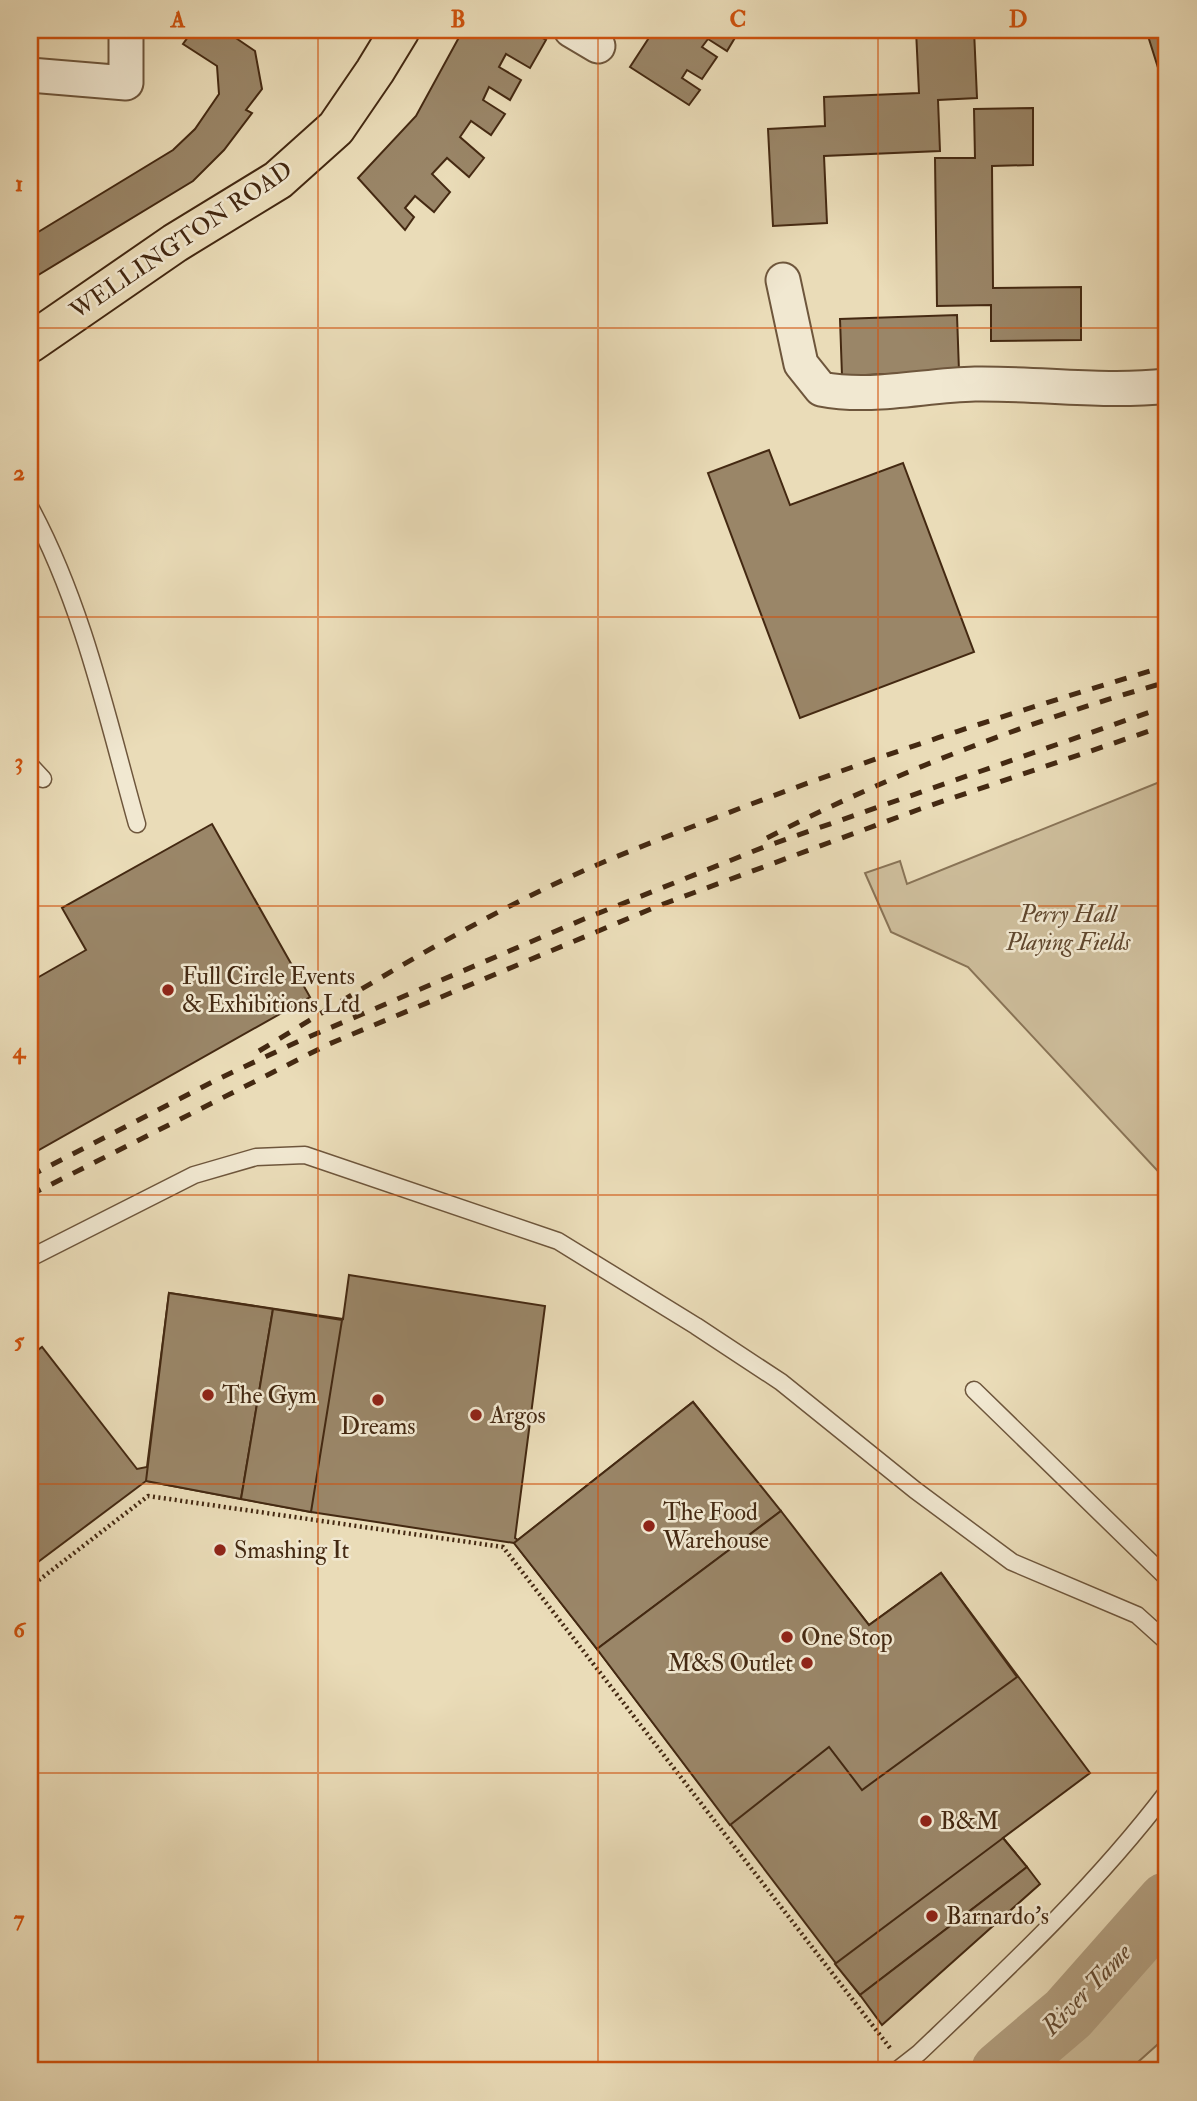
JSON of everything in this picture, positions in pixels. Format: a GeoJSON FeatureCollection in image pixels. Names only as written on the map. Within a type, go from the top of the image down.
{"type":"FeatureCollection","features":[{"type":"Feature","properties":{"kind":"main road","name":"WELLINGTON ROAD"},"geometry":{"type":"LineString","coordinates":[[30,343],[175,243],[278,180],[336,128],[400,30]]}},
{"type":"Feature","properties":{"kind":"street"},"geometry":{"type":"LineString","coordinates":[[30,75],[127,83],[126,30]]}},
{"type":"Feature","properties":{"kind":"street"},"geometry":{"type":"LineString","coordinates":[[783,280],[800,364],[821,389],[844,394],[975,384],[1129,390],[1167,386]]}},
{"type":"Feature","properties":{"kind":"lane"},"geometry":{"type":"LineString","coordinates":[[30,507],[51,546],[89,654],[137,824]]}},
{"type":"Feature","properties":{"kind":"lane"},"geometry":{"type":"LineString","coordinates":[[30,765],[43,779]]}},
{"type":"Feature","properties":{"kind":"lane"},"geometry":{"type":"LineString","coordinates":[[30,1258],[194,1175],[256,1157],[305,1155],[558,1241],[781,1382],[915,1490],[1012,1562],[1137,1615],[1167,1642]]}},
{"type":"Feature","properties":{"kind":"lane"},"geometry":{"type":"LineString","coordinates":[[974,1390],[1167,1578]]}},
{"type":"Feature","properties":{"kind":"lane"},"geometry":{"type":"LineString","coordinates":[[900,2068],[1060,1918],[1146,1820],[1167,1792]]}},
{"type":"Feature","properties":{"kind":"lane"},"geometry":{"type":"LineString","coordinates":[[1161,2071],[1167,2066]]}},
{"type":"Feature","properties":{"kind":"path"},"geometry":{"type":"LineString","coordinates":[[30,1587],[148,1496],[503,1547],[900,2068]]}},
{"type":"Feature","properties":{"kind":"green space","name":"Perry Hall Playing Fields"},"geometry":{"type":"Polygon","coordinates":[[[1167,779],[1167,1181],[968,967],[891,932],[865,873],[900,861],[907,884],[1167,779]]]}},
{"type":"Feature","properties":{"kind":"green space"},"geometry":{"type":"Polygon","coordinates":[[[1167,1940],[1167,2036],[1128,2071],[1034,2071],[1167,1940]]]}},
{"type":"Feature","properties":{"kind":"building"},"geometry":{"type":"Polygon","coordinates":[[[193,30],[224,30],[255,51],[262,89],[246,110],[252,113],[224,150],[193,181],[30,280],[30,237],[173,150],[195,129],[219,94],[217,66],[183,44],[193,30]]]}},
{"type":"Feature","properties":{"kind":"building"},"geometry":{"type":"Polygon","coordinates":[[[463,30],[528,30],[546,40],[530,68],[506,54],[499,67],[521,80],[510,100],[489,87],[483,100],[505,114],[491,135],[471,121],[460,137],[484,158],[469,177],[447,158],[432,174],[450,192],[434,212],[415,196],[405,208],[414,217],[405,230],[358,178],[416,116],[463,30]]]}},
{"type":"Feature","properties":{"kind":"building"},"geometry":{"type":"Polygon","coordinates":[[[654,30],[739,31],[727,51],[708,39],[702,47],[717,57],[702,79],[687,70],[682,78],[700,90],[689,105],[630,67],[654,30]]]}},
{"type":"Feature","properties":{"kind":"building"},"geometry":{"type":"Polygon","coordinates":[[[916,30],[974,30],[977,98],[938,100],[940,151],[824,156],[827,223],[773,226],[768,129],[825,126],[824,97],[919,93],[916,30]]]}},
{"type":"Feature","properties":{"kind":"building"},"geometry":{"type":"Polygon","coordinates":[[[1167,30],[1167,93],[1166,93],[1148,36],[1167,30]]]}},
{"type":"Feature","properties":{"kind":"building"},"geometry":{"type":"Polygon","coordinates":[[[1033,108],[1033,165],[992,166],[993,288],[1081,287],[1081,340],[991,341],[991,305],[937,306],[935,158],[975,158],[974,109],[1033,108]]]}},
{"type":"Feature","properties":{"kind":"building"},"geometry":{"type":"Polygon","coordinates":[[[957,315],[959,371],[842,376],[840,319],[957,315]]]}},
{"type":"Feature","properties":{"kind":"building"},"geometry":{"type":"Polygon","coordinates":[[[769,450],[790,505],[903,463],[974,652],[800,718],[708,473],[769,450]]]}},
{"type":"Feature","properties":{"kind":"building","name":"Full Circle Events & Exhibitions Ltd"},"geometry":{"type":"Polygon","coordinates":[[[212,824],[310,997],[30,1155],[30,982],[86,950],[62,908],[212,824]]]}},
{"type":"Feature","properties":{"kind":"building","name":"One Stop"},"geometry":{"type":"Polygon","coordinates":[[[349,1275],[545,1306],[515,1538],[518,1540],[693,1402],[869,1625],[941,1573],[1090,1773],[1003,1838],[1027,1867],[860,1995],[514,1543],[311,1512],[146,1481],[30,1568],[30,1356],[42,1347],[137,1469],[147,1467],[169,1293],[343,1319],[349,1275]]]}},
{"type":"Feature","properties":{"kind":"building","name":"The Gym"},"geometry":{"type":"Polygon","coordinates":[[[169,1293],[273,1309],[241,1499],[146,1481],[169,1293]]]}},
{"type":"Feature","properties":{"kind":"building"},"geometry":{"type":"Polygon","coordinates":[[[273,1309],[342,1320],[311,1512],[241,1499],[273,1309]]]}},
{"type":"Feature","properties":{"kind":"building","name":"The Food Warehouse"},"geometry":{"type":"Polygon","coordinates":[[[693,1402],[781,1511],[597,1649],[514,1543],[693,1402]]]}},
{"type":"Feature","properties":{"kind":"building","name":"M&S Outlet"},"geometry":{"type":"Polygon","coordinates":[[[781,1511],[869,1625],[941,1573],[1017,1677],[862,1790],[829,1747],[730,1825],[597,1649],[781,1511]]]}},
{"type":"Feature","properties":{"kind":"building","name":"Barnardo's"},"geometry":{"type":"Polygon","coordinates":[[[1003,1838],[1027,1867],[860,1995],[835,1964],[1003,1838]]]}},
{"type":"Feature","properties":{"kind":"building"},"geometry":{"type":"Polygon","coordinates":[[[1027,1867],[1040,1884],[882,2025],[860,1995],[1027,1867]]]}},
{"type":"Feature","properties":{"kind":"waterway","name":"River Tame"},"geometry":{"type":"LineString","coordinates":[[1001,2071],[1068,2014],[1167,1902]]}},
{"type":"Feature","properties":{"kind":"railway"},"geometry":{"type":"LineString","coordinates":[[259,1051],[447,940],[524,899],[602,863],[886,755],[1167,666]]}},
{"type":"Feature","properties":{"kind":"railway"},"geometry":{"type":"LineString","coordinates":[[767,838],[864,791],[963,750],[1064,714],[1167,682]]}},
{"type":"Feature","properties":{"kind":"railway"},"geometry":{"type":"LineString","coordinates":[[30,1176],[216,1080],[297,1042],[584,919],[764,847],[1167,706]]}},
{"type":"Feature","properties":{"kind":"railway"},"geometry":{"type":"LineString","coordinates":[[30,1195],[329,1044],[658,906],[920,809],[1167,725]]}},
{"type":"Feature","properties":{"kind":"place","name":"Full Circle Events & Exhibitions Ltd"},"geometry":{"type":"Point","coordinates":[168,990]}},
{"type":"Feature","properties":{"kind":"place","name":"The Gym"},"geometry":{"type":"Point","coordinates":[208,1395]}},
{"type":"Feature","properties":{"kind":"place","name":"Dreams"},"geometry":{"type":"Point","coordinates":[378,1400]}},
{"type":"Feature","properties":{"kind":"place","name":"Argos"},"geometry":{"type":"Point","coordinates":[476,1415]}},
{"type":"Feature","properties":{"kind":"place","name":"The Food Warehouse"},"geometry":{"type":"Point","coordinates":[649,1526]}},
{"type":"Feature","properties":{"kind":"place","name":"Smashing It"},"geometry":{"type":"Point","coordinates":[220,1550]}},
{"type":"Feature","properties":{"kind":"place","name":"One Stop"},"geometry":{"type":"Point","coordinates":[787,1637]}},
{"type":"Feature","properties":{"kind":"place","name":"M&S Outlet"},"geometry":{"type":"Point","coordinates":[807,1663]}},
{"type":"Feature","properties":{"kind":"place","name":"B&M"},"geometry":{"type":"Point","coordinates":[926,1821]}},
{"type":"Feature","properties":{"kind":"place","name":"Barnardo's"},"geometry":{"type":"Point","coordinates":[932,1916]}}]}
